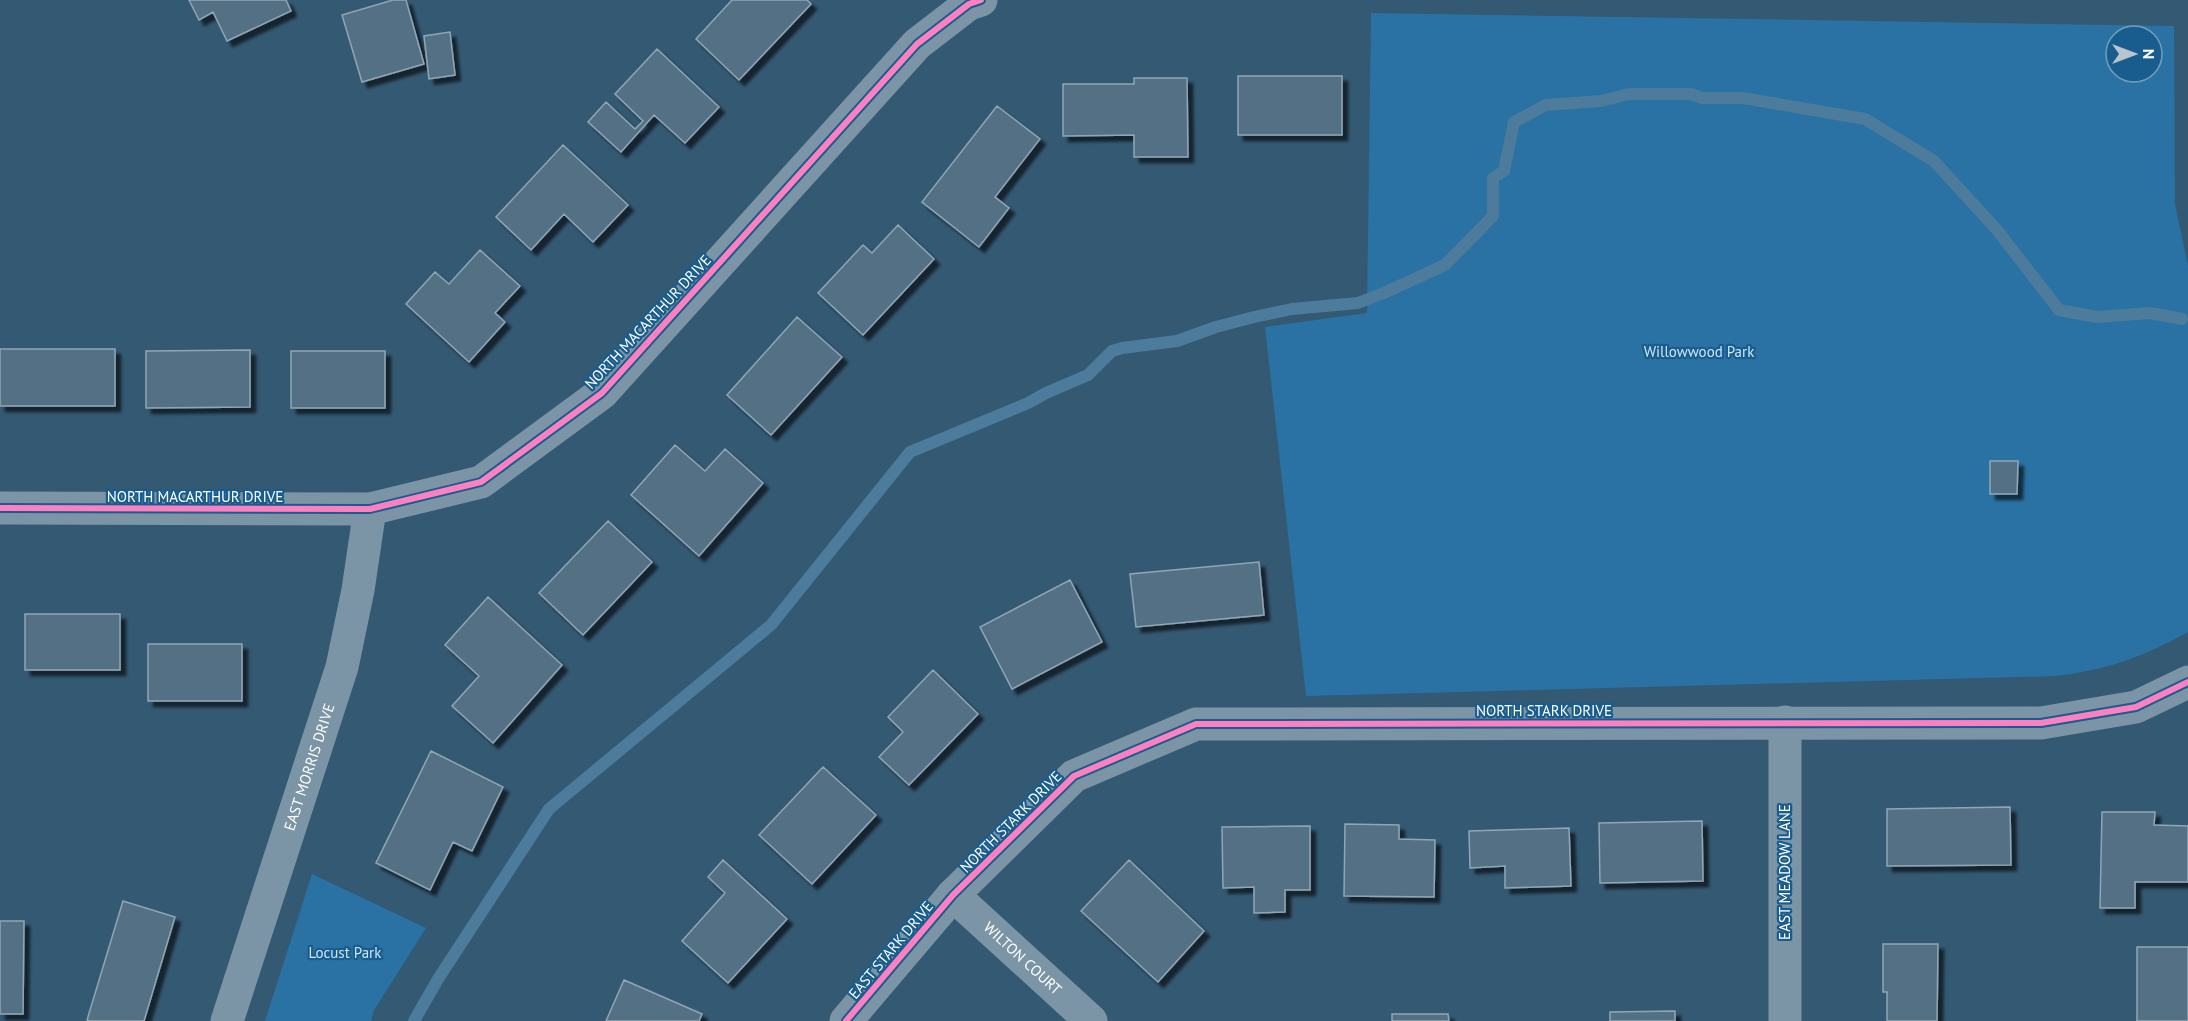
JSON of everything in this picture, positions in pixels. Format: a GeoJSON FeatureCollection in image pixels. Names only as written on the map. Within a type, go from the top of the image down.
{"type":"FeatureCollection","features":[{"type":"Feature","properties":{"kind":"street","name":"NORTH MACARTHUR DRIVE"},"geometry":{"type":"LineString","coordinates":[[0,508],[370,509],[481,482],[602,393],[917,44],[969,4],[981,0]]}},
{"type":"Feature","properties":{"kind":"street","name":"EAST MORRIS DRIVE"},"geometry":{"type":"LineString","coordinates":[[227,1021],[342,667],[358,591],[370,509]]}},
{"type":"Feature","properties":{"kind":"street","name":"NORTH STARK DRIVE"},"geometry":{"type":"LineString","coordinates":[[954,896],[1074,776],[1196,724],[2041,723],[2136,707],[2188,682]]}},
{"type":"Feature","properties":{"kind":"street","name":"EAST MEADOW LANE"},"geometry":{"type":"LineString","coordinates":[[1785,722],[1785,1021]]}},
{"type":"Feature","properties":{"kind":"street","name":"EAST STARK DRIVE"},"geometry":{"type":"LineString","coordinates":[[846,1021],[954,896]]}},
{"type":"Feature","properties":{"kind":"street","name":"WILTON COURT"},"geometry":{"type":"LineString","coordinates":[[954,896],[1091,1021]]}},
{"type":"Feature","properties":{"kind":"green space","name":"Willowwood Park"},"geometry":{"type":"Polygon","coordinates":[[[1371,13],[2104,25],[2104,84],[2164,84],[2164,26],[2174,26],[2175,204],[2188,266],[2188,632],[2156,649],[2124,661],[2092,670],[2056,676],[1306,696],[1265,327],[1367,313],[1371,13]]]}},
{"type":"Feature","properties":{"kind":"green space","name":"Locust Park"},"geometry":{"type":"Polygon","coordinates":[[[312,874],[426,928],[374,1010],[371,1021],[265,1021],[312,874]]]}},
{"type":"Feature","properties":{"kind":"building"},"geometry":{"type":"Polygon","coordinates":[[[189,0],[286,0],[291,11],[227,41],[213,12],[199,20],[189,0]]]}},
{"type":"Feature","properties":{"kind":"building"},"geometry":{"type":"Polygon","coordinates":[[[393,0],[406,0],[424,64],[362,82],[342,15],[393,0]]]}},
{"type":"Feature","properties":{"kind":"building"},"geometry":{"type":"Polygon","coordinates":[[[732,0],[807,0],[811,4],[739,80],[696,39],[732,0]]]}},
{"type":"Feature","properties":{"kind":"building"},"geometry":{"type":"Polygon","coordinates":[[[450,32],[455,75],[429,79],[424,36],[450,32]]]}},
{"type":"Feature","properties":{"kind":"building"},"geometry":{"type":"Polygon","coordinates":[[[657,49],[719,107],[685,143],[654,115],[621,152],[588,122],[606,102],[635,129],[643,121],[615,94],[657,49]]]}},
{"type":"Feature","properties":{"kind":"building"},"geometry":{"type":"Polygon","coordinates":[[[1238,76],[1342,76],[1342,135],[1238,135],[1238,76]]]}},
{"type":"Feature","properties":{"kind":"building"},"geometry":{"type":"Polygon","coordinates":[[[1134,78],[1187,78],[1188,157],[1134,157],[1134,135],[1063,136],[1063,84],[1134,84],[1134,78]]]}},
{"type":"Feature","properties":{"kind":"building"},"geometry":{"type":"Polygon","coordinates":[[[997,106],[1040,139],[995,197],[1009,208],[979,247],[922,202],[997,106]]]}},
{"type":"Feature","properties":{"kind":"building"},"geometry":{"type":"Polygon","coordinates":[[[563,145],[628,205],[593,242],[564,214],[531,250],[496,217],[563,145]]]}},
{"type":"Feature","properties":{"kind":"building"},"geometry":{"type":"Polygon","coordinates":[[[898,225],[934,259],[863,335],[818,293],[863,245],[872,253],[898,225]]]}},
{"type":"Feature","properties":{"kind":"building"},"geometry":{"type":"Polygon","coordinates":[[[480,250],[520,286],[495,313],[505,322],[469,362],[406,304],[435,272],[449,284],[480,250]]]}},
{"type":"Feature","properties":{"kind":"building"},"geometry":{"type":"Polygon","coordinates":[[[797,317],[842,357],[771,435],[727,395],[797,317]]]}},
{"type":"Feature","properties":{"kind":"building"},"geometry":{"type":"Polygon","coordinates":[[[0,349],[115,349],[115,406],[0,406],[0,349]]]}},
{"type":"Feature","properties":{"kind":"building"},"geometry":{"type":"Polygon","coordinates":[[[250,350],[250,407],[146,408],[146,351],[250,350]]]}},
{"type":"Feature","properties":{"kind":"building"},"geometry":{"type":"Polygon","coordinates":[[[291,351],[385,351],[385,408],[291,408],[291,351]]]}},
{"type":"Feature","properties":{"kind":"building"},"geometry":{"type":"Polygon","coordinates":[[[675,445],[705,471],[725,449],[763,483],[699,556],[631,495],[675,445]]]}},
{"type":"Feature","properties":{"kind":"building"},"geometry":{"type":"Polygon","coordinates":[[[1990,461],[2018,461],[2017,494],[1990,494],[1990,461]]]}},
{"type":"Feature","properties":{"kind":"building"},"geometry":{"type":"Polygon","coordinates":[[[608,521],[652,562],[583,635],[539,593],[608,521]]]}},
{"type":"Feature","properties":{"kind":"building"},"geometry":{"type":"Polygon","coordinates":[[[1259,562],[1264,615],[1136,627],[1130,574],[1259,562]]]}},
{"type":"Feature","properties":{"kind":"building"},"geometry":{"type":"Polygon","coordinates":[[[1070,580],[1102,642],[1012,689],[980,627],[1070,580]]]}},
{"type":"Feature","properties":{"kind":"building"},"geometry":{"type":"Polygon","coordinates":[[[488,597],[562,665],[493,743],[452,706],[479,676],[445,645],[488,597]]]}},
{"type":"Feature","properties":{"kind":"building"},"geometry":{"type":"Polygon","coordinates":[[[25,614],[120,614],[120,670],[25,670],[25,614]]]}},
{"type":"Feature","properties":{"kind":"building"},"geometry":{"type":"Polygon","coordinates":[[[148,644],[242,644],[242,701],[148,701],[148,644]]]}},
{"type":"Feature","properties":{"kind":"building"},"geometry":{"type":"Polygon","coordinates":[[[933,670],[978,714],[909,785],[879,757],[903,732],[888,717],[933,670]]]}},
{"type":"Feature","properties":{"kind":"building"},"geometry":{"type":"Polygon","coordinates":[[[431,751],[503,787],[472,851],[453,842],[430,890],[376,863],[431,751]]]}},
{"type":"Feature","properties":{"kind":"building"},"geometry":{"type":"Polygon","coordinates":[[[823,767],[876,815],[812,884],[759,835],[823,767]]]}},
{"type":"Feature","properties":{"kind":"building"},"geometry":{"type":"Polygon","coordinates":[[[2010,807],[2011,865],[1887,866],[1887,809],[2010,807]]]}},
{"type":"Feature","properties":{"kind":"building"},"geometry":{"type":"Polygon","coordinates":[[[2102,812],[2155,812],[2154,825],[2188,826],[2188,882],[2135,882],[2135,908],[2100,908],[2102,812]]]}},
{"type":"Feature","properties":{"kind":"building"},"geometry":{"type":"Polygon","coordinates":[[[1702,821],[1703,881],[1600,883],[1599,823],[1702,821]]]}},
{"type":"Feature","properties":{"kind":"building"},"geometry":{"type":"Polygon","coordinates":[[[1345,824],[1399,825],[1399,839],[1435,840],[1434,897],[1344,896],[1345,824]]]}},
{"type":"Feature","properties":{"kind":"building"},"geometry":{"type":"Polygon","coordinates":[[[1310,826],[1310,890],[1285,890],[1285,912],[1254,913],[1254,887],[1223,888],[1222,827],[1310,826]]]}},
{"type":"Feature","properties":{"kind":"building"},"geometry":{"type":"Polygon","coordinates":[[[1569,828],[1571,886],[1505,888],[1505,866],[1470,868],[1469,831],[1569,828]]]}},
{"type":"Feature","properties":{"kind":"building"},"geometry":{"type":"Polygon","coordinates":[[[723,860],[787,919],[728,983],[682,941],[725,893],[708,877],[723,860]]]}},
{"type":"Feature","properties":{"kind":"building"},"geometry":{"type":"Polygon","coordinates":[[[1129,860],[1204,931],[1158,982],[1081,911],[1129,860]]]}},
{"type":"Feature","properties":{"kind":"building"},"geometry":{"type":"Polygon","coordinates":[[[123,901],[175,917],[144,1021],[90,1021],[87,1020],[123,901]]]}},
{"type":"Feature","properties":{"kind":"building"},"geometry":{"type":"Polygon","coordinates":[[[0,921],[24,921],[23,1014],[0,1014],[0,921]]]}},
{"type":"Feature","properties":{"kind":"building"},"geometry":{"type":"Polygon","coordinates":[[[1883,944],[1938,944],[1937,1021],[1887,1021],[1887,992],[1883,992],[1883,944]]]}},
{"type":"Feature","properties":{"kind":"building"},"geometry":{"type":"Polygon","coordinates":[[[2137,947],[2188,947],[2188,1021],[2137,1021],[2137,947]]]}},
{"type":"Feature","properties":{"kind":"building"},"geometry":{"type":"Polygon","coordinates":[[[624,980],[702,1014],[699,1021],[606,1021],[624,980]]]}},
{"type":"Feature","properties":{"kind":"building"},"geometry":{"type":"Polygon","coordinates":[[[1675,1011],[1675,1021],[1610,1021],[1610,1012],[1675,1011]]]}},
{"type":"Feature","properties":{"kind":"building"},"geometry":{"type":"Polygon","coordinates":[[[1392,1014],[1448,1014],[1449,1021],[1392,1021],[1392,1014]]]}},
{"type":"Feature","properties":{"kind":"waterway"},"geometry":{"type":"LineString","coordinates":[[414,1021],[438,979],[549,809],[771,625],[910,452],[1028,403],[1088,375],[1112,351],[1177,341],[1216,327],[1292,309],[1358,303],[1445,265],[1493,216],[1493,178],[1504,171],[1514,122],[1546,105],[1601,101],[1629,94],[1691,94],[1702,98],[1743,98],[1865,119],[1934,161],[1997,230],[2059,310],[2097,317],[2150,313],[2182,319]]}},
{"type":"Feature","properties":{"kind":"cycle path"},"geometry":{"type":"LineString","coordinates":[[0,508],[370,509],[481,482],[602,393],[917,44],[969,4],[981,0]]}},
{"type":"Feature","properties":{"kind":"cycle path"},"geometry":{"type":"LineString","coordinates":[[846,1021],[953,895],[1074,776],[1196,724],[2041,723],[2136,707],[2188,682]]}}]}
